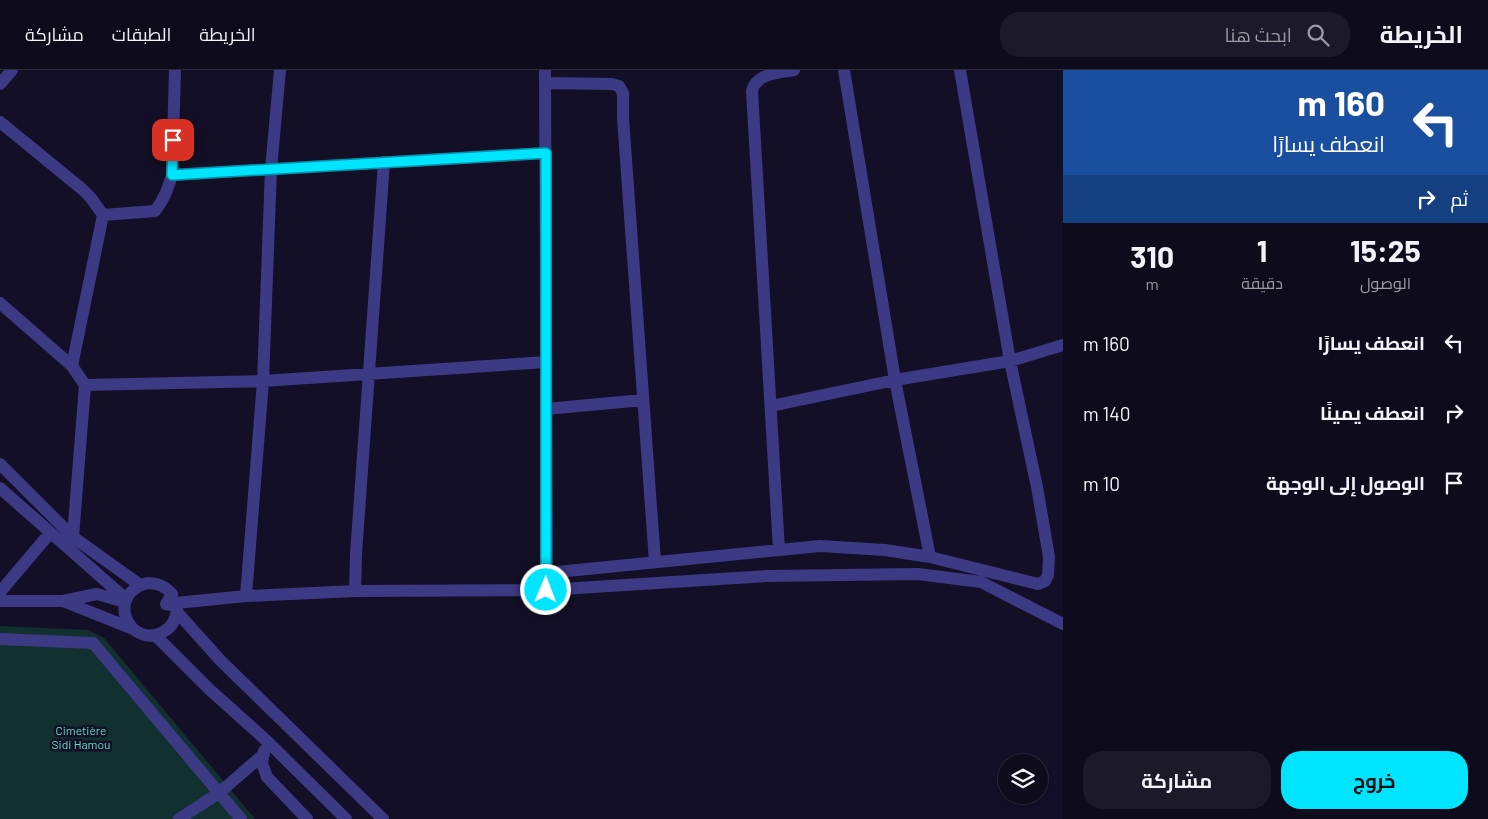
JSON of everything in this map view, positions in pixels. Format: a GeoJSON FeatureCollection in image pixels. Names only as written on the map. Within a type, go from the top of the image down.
{"type":"FeatureCollection","features":[{"type":"Feature","properties":{"kind":"street"},"geometry":{"type":"LineString","coordinates":[[0,84],[12,70]]}},
{"type":"Feature","properties":{"kind":"street"},"geometry":{"type":"LineString","coordinates":[[103,215],[154,210],[160,205],[167,192],[172,175],[175,70]]}},
{"type":"Feature","properties":{"kind":"street"},"geometry":{"type":"LineString","coordinates":[[246,596],[263,381],[271,169],[280,70]]}},
{"type":"Feature","properties":{"kind":"street"},"geometry":{"type":"LineString","coordinates":[[779,550],[752,91],[754,85],[765,76],[794,70]]}},
{"type":"Feature","properties":{"kind":"street"},"geometry":{"type":"LineString","coordinates":[[844,70],[895,380],[930,557]]}},
{"type":"Feature","properties":{"kind":"street"},"geometry":{"type":"LineString","coordinates":[[547,573],[820,546],[885,550],[930,557],[1038,584],[1045,581],[1048,575],[1049,557],[1037,487],[1010,361],[960,70]]}},
{"type":"Feature","properties":{"kind":"street"},"geometry":{"type":"LineString","coordinates":[[546,590],[545,76],[612,84],[619,86],[623,93],[623,118],[656,562]]}},
{"type":"Feature","properties":{"kind":"street"},"geometry":{"type":"LineString","coordinates":[[0,122],[82,189],[103,215],[72,366]]}},
{"type":"Feature","properties":{"kind":"street"},"geometry":{"type":"LineString","coordinates":[[172,175],[546,153]]}},
{"type":"Feature","properties":{"kind":"street"},"geometry":{"type":"LineString","coordinates":[[355,591],[384,162]]}},
{"type":"Feature","properties":{"kind":"street"},"geometry":{"type":"LineString","coordinates":[[0,304],[72,366],[85,385],[73,537]]}},
{"type":"Feature","properties":{"kind":"street"},"geometry":{"type":"LineString","coordinates":[[771,406],[895,380],[1010,361],[1063,345]]}},
{"type":"Feature","properties":{"kind":"street"},"geometry":{"type":"LineString","coordinates":[[85,385],[263,381],[546,362]]}},
{"type":"Feature","properties":{"kind":"street"},"geometry":{"type":"LineString","coordinates":[[546,409],[643,400]]}},
{"type":"Feature","properties":{"kind":"street"},"geometry":{"type":"LineString","coordinates":[[0,464],[73,537],[140,585]]}},
{"type":"Feature","properties":{"kind":"street"},"geometry":{"type":"LineString","coordinates":[[0,488],[125,600]]}},
{"type":"Feature","properties":{"kind":"street"},"geometry":{"type":"LineString","coordinates":[[0,592],[50,532]]}},
{"type":"Feature","properties":{"kind":"street"},"geometry":{"type":"LineString","coordinates":[[166,604],[246,596],[355,591],[546,590],[767,576],[918,574],[981,582],[1063,624]]}},
{"type":"Feature","properties":{"kind":"street"},"geometry":{"type":"LineString","coordinates":[[133,629],[125,616],[125,600],[129,593],[140,585],[154,583],[167,588],[172,594],[166,604]]}},
{"type":"Feature","properties":{"kind":"street"},"geometry":{"type":"LineString","coordinates":[[0,601],[63,601],[97,594],[125,600]]}},
{"type":"Feature","properties":{"kind":"street"},"geometry":{"type":"LineString","coordinates":[[63,601],[133,629],[143,635],[155,636],[172,625],[177,612],[177,606],[166,604]]}},
{"type":"Feature","properties":{"kind":"street"},"geometry":{"type":"LineString","coordinates":[[177,612],[220,660],[383,819]]}},
{"type":"Feature","properties":{"kind":"street"},"geometry":{"type":"LineString","coordinates":[[155,636],[209,689],[267,741],[346,819]]}},
{"type":"Feature","properties":{"kind":"street"},"geometry":{"type":"LineString","coordinates":[[0,639],[93,643],[241,819]]}},
{"type":"Feature","properties":{"kind":"street"},"geometry":{"type":"LineString","coordinates":[[267,741],[262,763],[267,777],[307,819]]}},
{"type":"Feature","properties":{"kind":"street"},"geometry":{"type":"LineString","coordinates":[[179,819],[218,793],[264,754]]}},
{"type":"Feature","properties":{"kind":"green space","name":"Cimetière Sidi Hamou"},"geometry":{"type":"Polygon","coordinates":[[[0,626],[88,630],[104,638],[255,819],[0,819],[0,626]]]}},
{"type":"Feature","properties":{"kind":"route"},"geometry":{"type":"LineString","coordinates":[[173,140],[172,175],[546,153],[546,590]]}}]}
